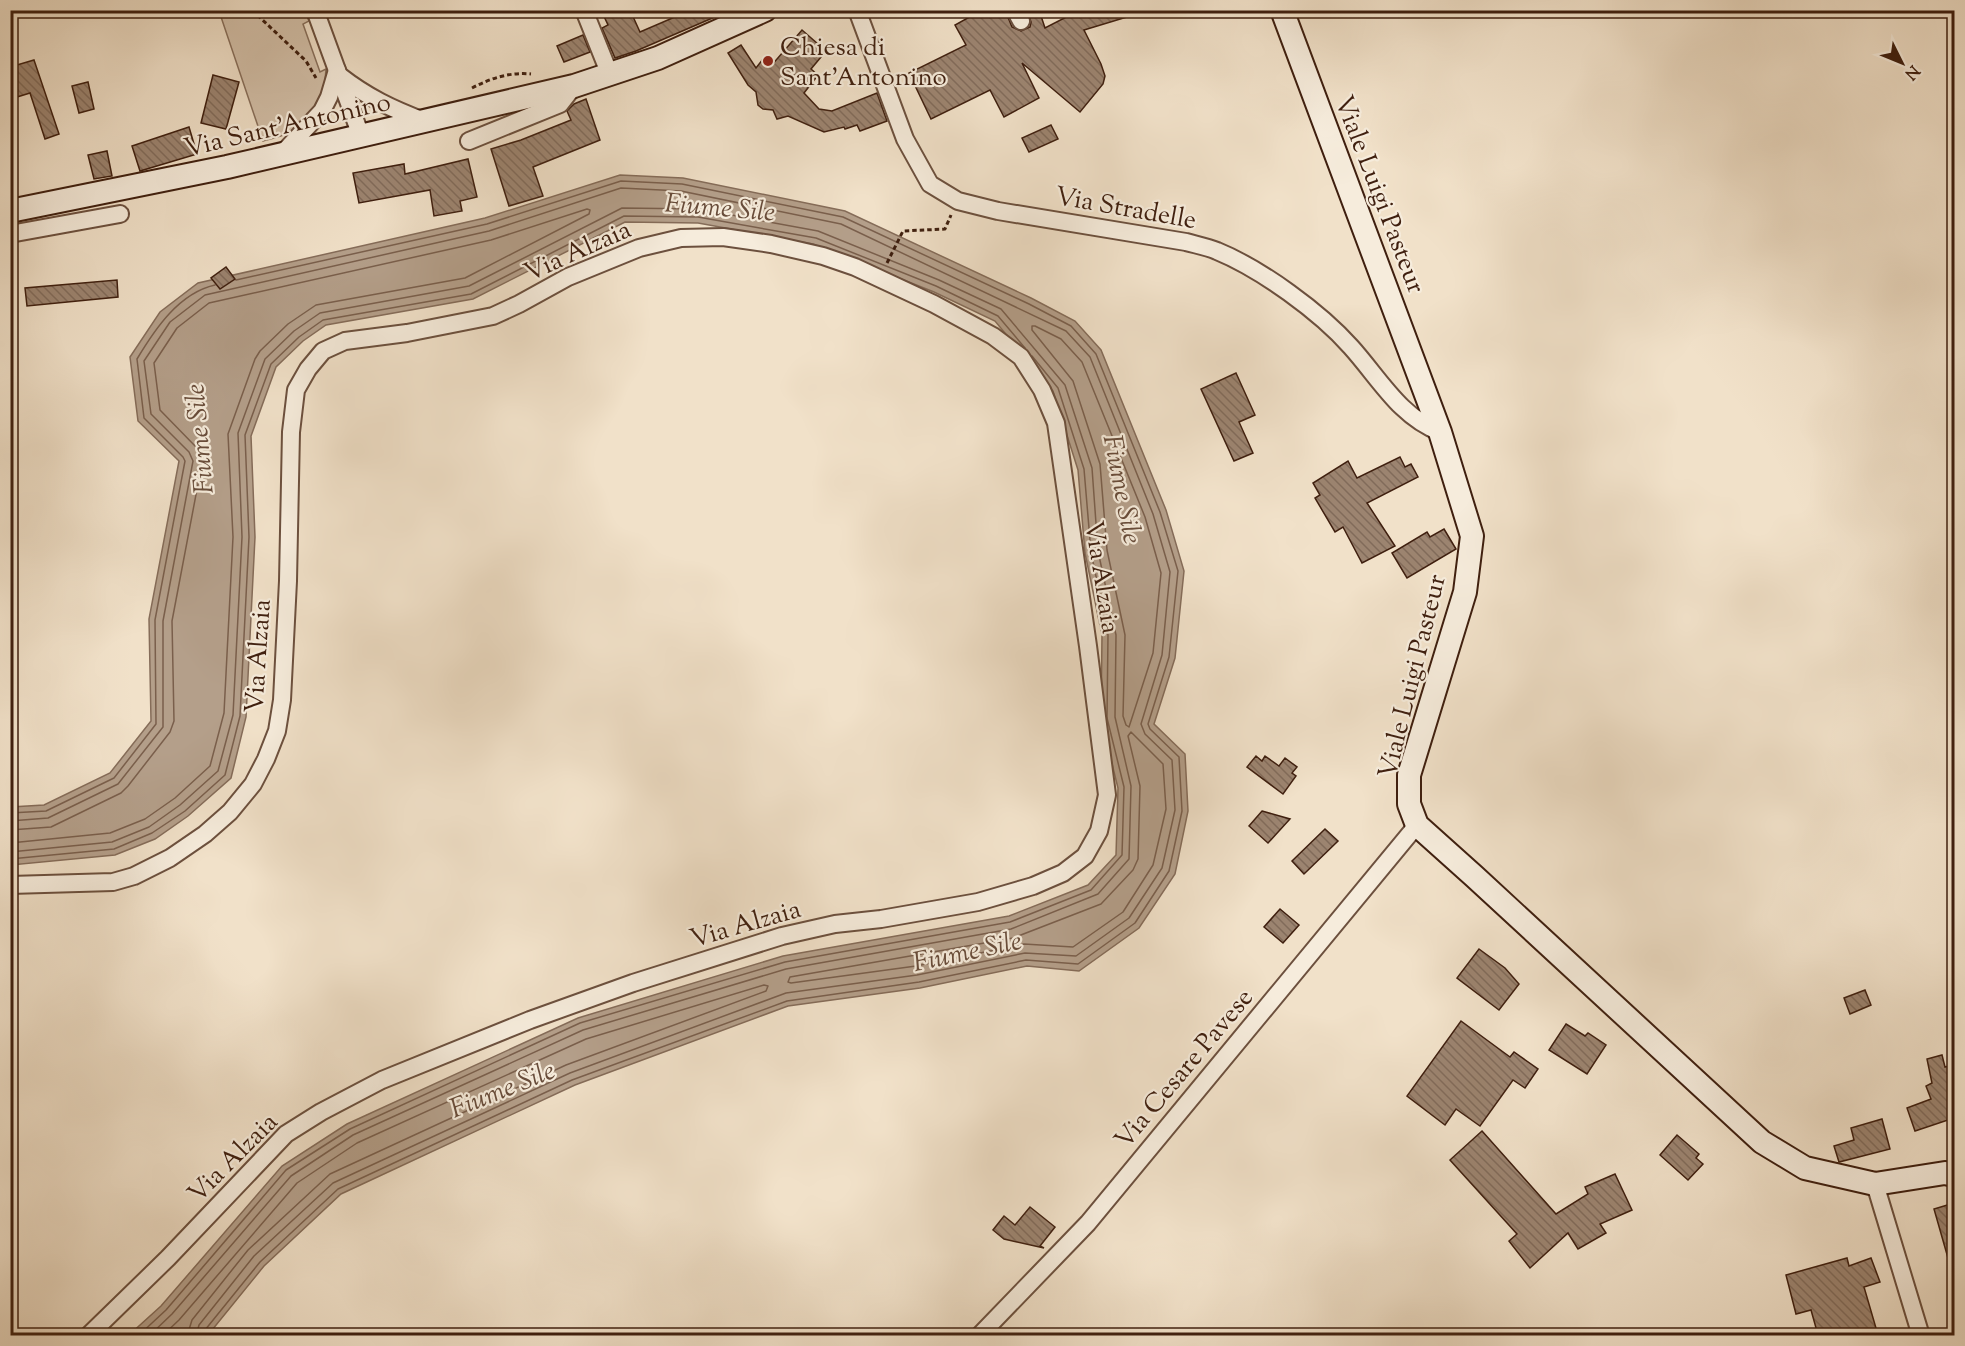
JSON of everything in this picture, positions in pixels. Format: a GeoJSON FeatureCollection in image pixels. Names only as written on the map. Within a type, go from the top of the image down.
{"type":"FeatureCollection","features":[{"type":"Feature","properties":{"kind":"street"},"geometry":{"type":"LineString","coordinates":[[315,10],[361,136]]}},
{"type":"Feature","properties":{"kind":"street"},"geometry":{"type":"LineString","coordinates":[[584,10],[610,75]]}},
{"type":"Feature","properties":{"kind":"street","name":"Via Sant'Antonino"},"geometry":{"type":"LineString","coordinates":[[10,211],[159,182],[574,86],[658,58],[765,10]]}},
{"type":"Feature","properties":{"kind":"street","name":"Via Stradelle"},"geometry":{"type":"LineString","coordinates":[[857,10],[905,139],[930,184],[958,201],[998,211],[1186,242],[1224,254],[1291,295],[1320,318],[1351,347],[1402,408],[1426,427],[1440,432]]}},
{"type":"Feature","properties":{"kind":"street","name":"Viale Luigi Pasteur"},"geometry":{"type":"LineString","coordinates":[[1282,10],[1440,432],[1472,536],[1465,592],[1409,775],[1409,804],[1417,825]]}},
{"type":"Feature","properties":{"kind":"street"},"geometry":{"type":"LineString","coordinates":[[338,73],[368,97],[424,122]]}},
{"type":"Feature","properties":{"kind":"street"},"geometry":{"type":"LineString","coordinates":[[280,155],[322,111],[338,73]]}},
{"type":"Feature","properties":{"kind":"street","name":"Via Sant'Antonino"},"geometry":{"type":"LineString","coordinates":[[470,141],[560,104],[574,86]]}},
{"type":"Feature","properties":{"kind":"street"},"geometry":{"type":"LineString","coordinates":[[10,234],[120,214]]}},
{"type":"Feature","properties":{"kind":"street","name":"Via Alzaia"},"geometry":{"type":"LineString","coordinates":[[10,885],[113,882],[134,876],[170,858],[205,834],[230,812],[253,784],[278,731],[282,700],[288,581],[291,432],[296,390],[308,369],[323,351],[345,340],[407,333],[493,316],[568,277],[639,248],[681,238],[723,237],[771,244],[823,256],[880,278],[993,336],[1021,357],[1042,390],[1056,423],[1107,795],[1099,831],[1085,856],[1063,873],[1033,886],[978,902],[881,919],[835,924],[782,936],[633,983],[530,1020],[382,1080],[321,1112],[286,1134],[168,1258],[88,1335]]}},
{"type":"Feature","properties":{"kind":"street"},"geometry":{"type":"LineString","coordinates":[[1417,825],[1762,1142],[1805,1168],[1875,1184],[1945,1173],[1954,1175]]}},
{"type":"Feature","properties":{"kind":"street","name":"Via Cesare Pavese"},"geometry":{"type":"LineString","coordinates":[[979,1335],[1088,1223],[1417,825]]}},
{"type":"Feature","properties":{"kind":"street"},"geometry":{"type":"LineString","coordinates":[[1875,1184],[1921,1335]]}},
{"type":"Feature","properties":{"kind":"path"},"geometry":{"type":"LineString","coordinates":[[252,10],[306,61],[318,84]]}},
{"type":"Feature","properties":{"kind":"path"},"geometry":{"type":"LineString","coordinates":[[256,15],[272,14],[283,10]]}},
{"type":"Feature","properties":{"kind":"path"},"geometry":{"type":"LineString","coordinates":[[471,88],[485,80],[520,73],[549,75],[548,92]]}},
{"type":"Feature","properties":{"kind":"path"},"geometry":{"type":"LineString","coordinates":[[886,265],[903,231],[945,229],[958,201]]}},
{"type":"Feature","properties":{"kind":"shaded area"},"geometry":{"type":"Polygon","coordinates":[[[219,11],[305,11],[309,21],[303,24],[320,72],[326,69],[324,87],[318,104],[309,118],[295,130],[263,141],[219,11]]]}},
{"type":"Feature","properties":{"kind":"water","name":"Fiume Sile"},"geometry":{"type":"Polygon","coordinates":[[[620,175],[683,178],[845,211],[1075,321],[1101,350],[1166,510],[1184,571],[1175,658],[1154,724],[1185,754],[1188,811],[1175,874],[1139,928],[1079,971],[1027,966],[920,988],[788,1006],[575,1085],[341,1194],[264,1266],[208,1335],[129,1335],[161,1306],[282,1166],[347,1124],[578,1018],[783,956],[1009,916],[1088,885],[1116,855],[1118,788],[1101,719],[1102,635],[1085,553],[1078,470],[1053,391],[995,321],[934,292],[813,244],[698,223],[625,222],[473,299],[326,325],[303,341],[276,367],[251,436],[255,537],[246,717],[231,778],[188,816],[155,839],[115,855],[11,865],[11,807],[44,805],[110,773],[151,721],[149,619],[179,461],[138,421],[130,357],[160,312],[198,283],[485,218],[620,175]]]}},
{"type":"Feature","properties":{"kind":"building"},"geometry":{"type":"Polygon","coordinates":[[[601,10],[630,10],[640,32],[691,10],[731,10],[615,58],[602,28],[608,25],[601,10]]]}},
{"type":"Feature","properties":{"kind":"building"},"geometry":{"type":"Polygon","coordinates":[[[982,10],[1005,10],[1012,27],[1021,31],[1030,27],[1031,22],[1027,10],[1039,10],[1045,28],[1080,10],[1137,10],[1137,14],[1084,30],[1105,76],[1103,84],[1080,112],[1022,63],[1039,98],[1004,117],[990,90],[931,119],[909,73],[966,45],[955,25],[982,10]]]}},
{"type":"Feature","properties":{"kind":"building"},"geometry":{"type":"Polygon","coordinates":[[[802,30],[826,51],[811,69],[818,75],[804,93],[819,109],[832,111],[877,93],[887,121],[860,131],[857,125],[824,132],[788,116],[777,119],[773,110],[763,109],[758,105],[756,92],[748,85],[728,53],[741,45],[756,68],[763,59],[771,66],[802,30]]]}},
{"type":"Feature","properties":{"kind":"building"},"geometry":{"type":"Polygon","coordinates":[[[583,35],[590,52],[564,62],[557,46],[583,35]]]}},
{"type":"Feature","properties":{"kind":"building"},"geometry":{"type":"Polygon","coordinates":[[[34,60],[59,134],[45,139],[30,93],[17,97],[10,78],[10,67],[34,60]]]}},
{"type":"Feature","properties":{"kind":"building"},"geometry":{"type":"Polygon","coordinates":[[[213,75],[239,82],[226,129],[201,123],[213,75]]]}},
{"type":"Feature","properties":{"kind":"building"},"geometry":{"type":"Polygon","coordinates":[[[88,82],[94,109],[79,113],[72,86],[88,82]]]}},
{"type":"Feature","properties":{"kind":"building"},"geometry":{"type":"Polygon","coordinates":[[[586,99],[600,140],[533,167],[543,196],[509,206],[491,149],[571,120],[567,111],[574,104],[586,99]]]}},
{"type":"Feature","properties":{"kind":"building"},"geometry":{"type":"Polygon","coordinates":[[[1051,125],[1058,139],[1029,152],[1022,138],[1051,125]]]}},
{"type":"Feature","properties":{"kind":"building"},"geometry":{"type":"Polygon","coordinates":[[[189,127],[197,154],[140,171],[132,146],[189,127]]]}},
{"type":"Feature","properties":{"kind":"building"},"geometry":{"type":"Polygon","coordinates":[[[107,151],[112,176],[94,179],[88,155],[107,151]]]}},
{"type":"Feature","properties":{"kind":"building"},"geometry":{"type":"Polygon","coordinates":[[[468,159],[477,197],[460,201],[462,211],[434,216],[430,190],[359,203],[353,173],[404,164],[405,174],[468,159]]]}},
{"type":"Feature","properties":{"kind":"building"},"geometry":{"type":"Polygon","coordinates":[[[226,267],[235,279],[220,289],[211,278],[226,267]]]}},
{"type":"Feature","properties":{"kind":"building"},"geometry":{"type":"Polygon","coordinates":[[[117,280],[118,297],[27,306],[25,288],[117,280]]]}},
{"type":"Feature","properties":{"kind":"building"},"geometry":{"type":"Polygon","coordinates":[[[1236,373],[1255,415],[1239,422],[1253,453],[1234,461],[1201,389],[1236,373]]]}},
{"type":"Feature","properties":{"kind":"building"},"geometry":{"type":"Polygon","coordinates":[[[1400,457],[1405,467],[1411,464],[1418,477],[1367,503],[1395,546],[1362,563],[1343,527],[1335,532],[1315,498],[1320,495],[1313,483],[1348,461],[1357,478],[1400,457]]]}},
{"type":"Feature","properties":{"kind":"building"},"geometry":{"type":"Polygon","coordinates":[[[1444,529],[1456,549],[1407,578],[1392,553],[1427,532],[1430,537],[1444,529]]]}},
{"type":"Feature","properties":{"kind":"building"},"geometry":{"type":"Polygon","coordinates":[[[1256,756],[1262,761],[1265,756],[1279,766],[1285,758],[1297,767],[1292,773],[1296,776],[1283,794],[1247,767],[1256,756]]]}},
{"type":"Feature","properties":{"kind":"building"},"geometry":{"type":"Polygon","coordinates":[[[1262,811],[1290,819],[1268,843],[1249,826],[1262,811]]]}},
{"type":"Feature","properties":{"kind":"building"},"geometry":{"type":"Polygon","coordinates":[[[1325,829],[1338,841],[1304,874],[1292,861],[1325,829]]]}},
{"type":"Feature","properties":{"kind":"building"},"geometry":{"type":"Polygon","coordinates":[[[1280,909],[1299,925],[1283,943],[1264,927],[1280,909]]]}},
{"type":"Feature","properties":{"kind":"building"},"geometry":{"type":"Polygon","coordinates":[[[1479,949],[1505,968],[1519,984],[1499,1010],[1457,978],[1479,949]]]}},
{"type":"Feature","properties":{"kind":"building"},"geometry":{"type":"Polygon","coordinates":[[[1865,990],[1871,1005],[1850,1014],[1844,998],[1865,990]]]}},
{"type":"Feature","properties":{"kind":"building"},"geometry":{"type":"Polygon","coordinates":[[[1461,1021],[1510,1057],[1514,1052],[1538,1069],[1525,1088],[1513,1080],[1480,1126],[1456,1109],[1445,1125],[1407,1096],[1461,1021]]]}},
{"type":"Feature","properties":{"kind":"building"},"geometry":{"type":"Polygon","coordinates":[[[1566,1024],[1585,1036],[1588,1033],[1606,1045],[1587,1074],[1549,1050],[1566,1024]]]}},
{"type":"Feature","properties":{"kind":"building"},"geometry":{"type":"Polygon","coordinates":[[[1942,1055],[1945,1067],[1949,1066],[1954,1097],[1954,1118],[1915,1131],[1907,1108],[1931,1099],[1926,1086],[1932,1083],[1927,1059],[1942,1055]]]}},
{"type":"Feature","properties":{"kind":"building"},"geometry":{"type":"Polygon","coordinates":[[[1882,1119],[1890,1149],[1839,1162],[1834,1146],[1854,1140],[1851,1128],[1882,1119]]]}},
{"type":"Feature","properties":{"kind":"building"},"geometry":{"type":"Polygon","coordinates":[[[1482,1131],[1556,1214],[1588,1194],[1585,1187],[1615,1174],[1632,1210],[1600,1224],[1606,1233],[1578,1249],[1568,1233],[1530,1268],[1509,1241],[1517,1234],[1450,1160],[1482,1131]]]}},
{"type":"Feature","properties":{"kind":"building"},"geometry":{"type":"Polygon","coordinates":[[[1677,1135],[1699,1154],[1696,1158],[1703,1164],[1688,1180],[1660,1155],[1677,1135]]]}},
{"type":"Feature","properties":{"kind":"building"},"geometry":{"type":"Polygon","coordinates":[[[1954,1203],[1954,1264],[1950,1265],[1934,1209],[1954,1203]]]}},
{"type":"Feature","properties":{"kind":"building"},"geometry":{"type":"Polygon","coordinates":[[[1030,1207],[1055,1227],[1040,1246],[1044,1248],[1004,1239],[993,1230],[1004,1216],[1015,1225],[1030,1207]]]}},
{"type":"Feature","properties":{"kind":"building"},"geometry":{"type":"Polygon","coordinates":[[[1847,1258],[1849,1266],[1871,1258],[1880,1282],[1864,1287],[1878,1335],[1862,1335],[1861,1331],[1847,1335],[1818,1335],[1811,1310],[1796,1314],[1786,1275],[1847,1258]]]}},
{"type":"Feature","properties":{"kind":"place","name":"Chiesa di Sant'Antonino"},"geometry":{"type":"Point","coordinates":[768,61]}}]}
